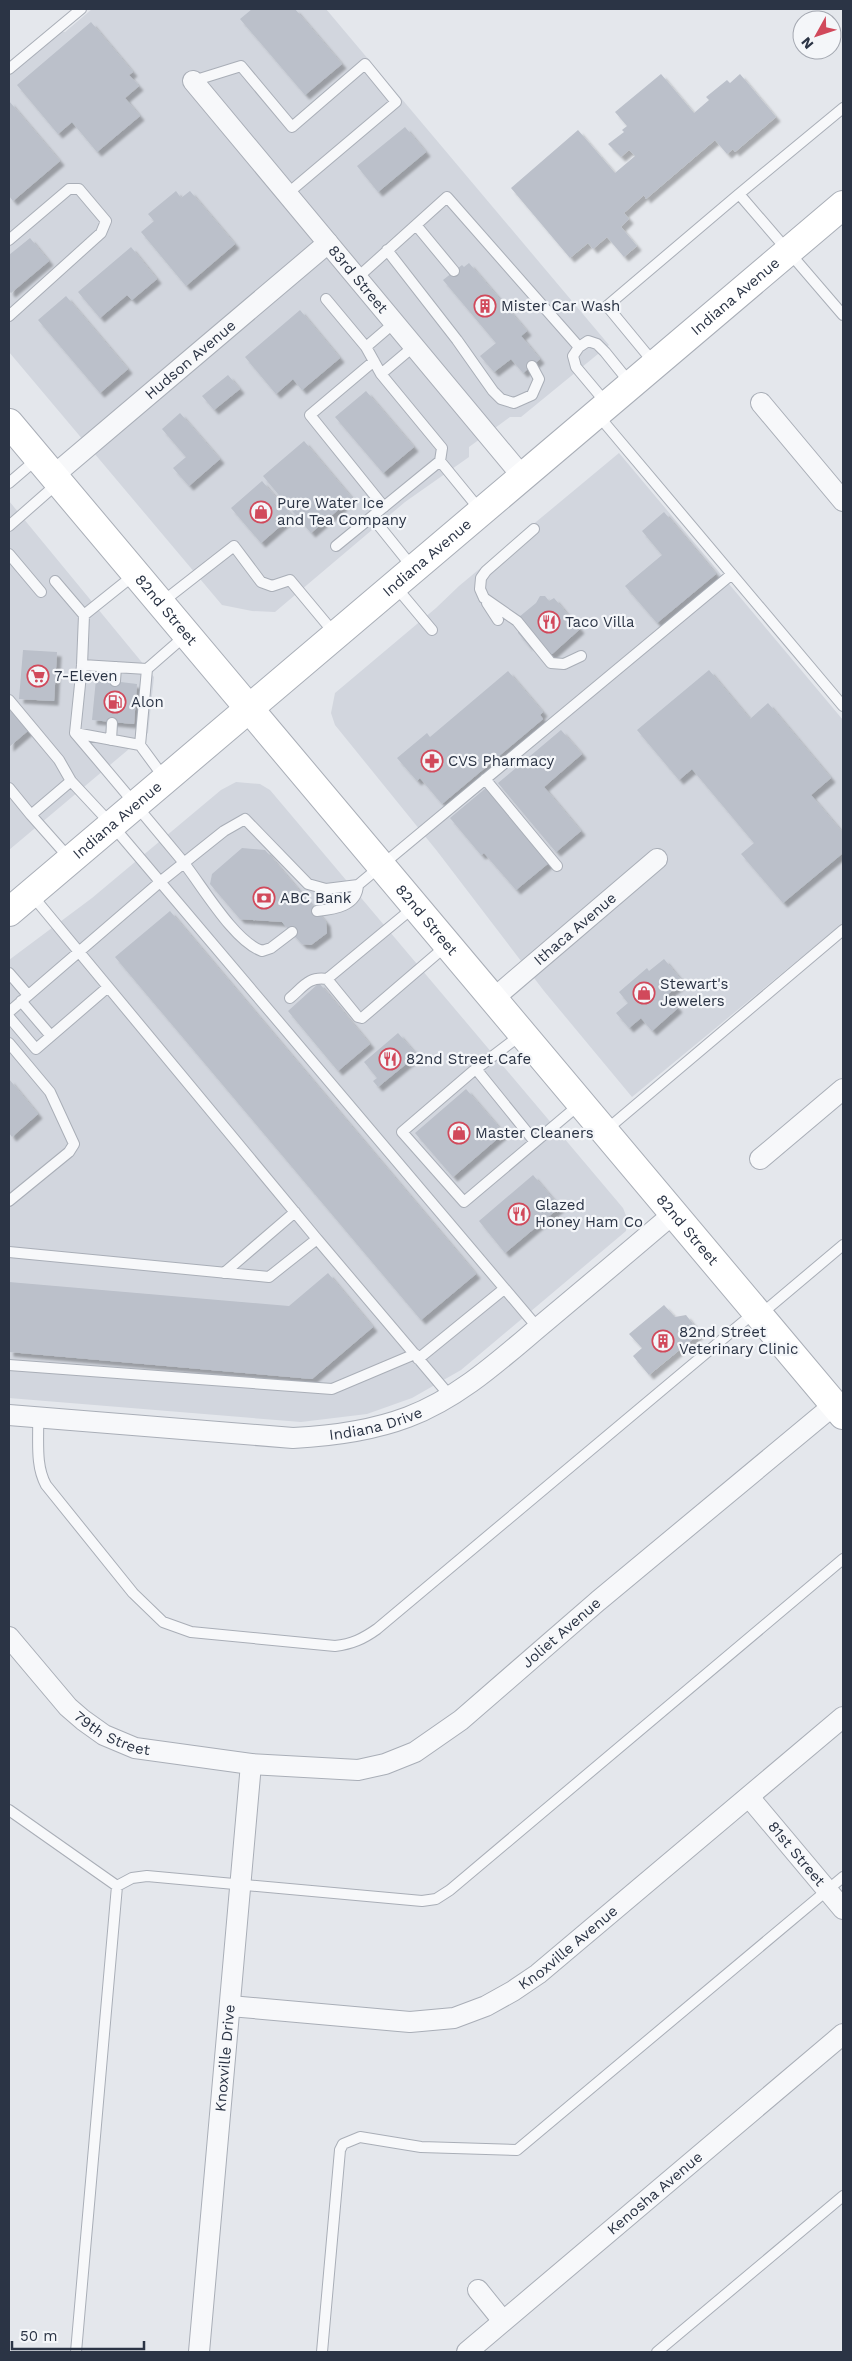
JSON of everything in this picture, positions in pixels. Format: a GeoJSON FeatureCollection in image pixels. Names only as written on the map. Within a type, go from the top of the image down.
{"type":"FeatureCollection","features":[{"type":"Feature","properties":{"kind":"main road","name":"Indiana Avenue"},"geometry":{"type":"LineString","coordinates":[[9,912],[843,204]]}},
{"type":"Feature","properties":{"kind":"main road","name":"82nd Street"},"geometry":{"type":"LineString","coordinates":[[9,423],[839,1410]]}},
{"type":"Feature","properties":{"kind":"street","name":"83rd Street"},"geometry":{"type":"LineString","coordinates":[[193,81],[412,347],[522,476]]}},
{"type":"Feature","properties":{"kind":"street","name":"Hudson Avenue"},"geometry":{"type":"LineString","coordinates":[[50,472],[328,243]]}},
{"type":"Feature","properties":{"kind":"street"},"geometry":{"type":"LineString","coordinates":[[761,403],[843,502]]}},
{"type":"Feature","properties":{"kind":"street","name":"Ithaca Avenue"},"geometry":{"type":"LineString","coordinates":[[493,999],[657,859]]}},
{"type":"Feature","properties":{"kind":"street"},"geometry":{"type":"LineString","coordinates":[[760,1159],[843,1089]]}},
{"type":"Feature","properties":{"kind":"street","name":"Indiana Drive"},"geometry":{"type":"LineString","coordinates":[[9,1415],[293,1438],[333,1436],[374,1428],[410,1416],[450,1396],[488,1370],[673,1214]]}},
{"type":"Feature","properties":{"kind":"street","name":"Joliet Avenue"},"geometry":{"type":"LineString","coordinates":[[251,1764],[358,1770],[385,1764],[415,1752],[436,1739],[839,1410]]}},
{"type":"Feature","properties":{"kind":"street","name":"79th Street"},"geometry":{"type":"LineString","coordinates":[[9,1637],[68,1707],[104,1735],[135,1748],[251,1764]]}},
{"type":"Feature","properties":{"kind":"street","name":"Knoxville Avenue"},"geometry":{"type":"LineString","coordinates":[[230,2006],[410,2022],[454,2018],[486,2006],[538,1974],[843,1718]]}},
{"type":"Feature","properties":{"kind":"street","name":"Knoxville Drive"},"geometry":{"type":"LineString","coordinates":[[199,2352],[251,1764]]}},
{"type":"Feature","properties":{"kind":"street","name":"81st Street"},"geometry":{"type":"LineString","coordinates":[[749,1797],[843,1909]]}},
{"type":"Feature","properties":{"kind":"street","name":"Kenosha Avenue"},"geometry":{"type":"LineString","coordinates":[[467,2352],[843,2034]]}},
{"type":"Feature","properties":{"kind":"street"},"geometry":{"type":"LineString","coordinates":[[478,2290],[503,2321]]}},
{"type":"Feature","properties":{"kind":"lane"},"geometry":{"type":"LineString","coordinates":[[9,70],[81,9]]}},
{"type":"Feature","properties":{"kind":"lane"},"geometry":{"type":"LineString","coordinates":[[193,81],[241,66],[292,127],[365,64],[396,102],[287,194]]}},
{"type":"Feature","properties":{"kind":"lane"},"geometry":{"type":"LineString","coordinates":[[655,364],[608,306],[843,108]]}},
{"type":"Feature","properties":{"kind":"lane"},"geometry":{"type":"LineString","coordinates":[[9,240],[69,189],[79,189],[106,221],[101,233],[9,316]]}},
{"type":"Feature","properties":{"kind":"lane"},"geometry":{"type":"LineString","coordinates":[[740,194],[843,315]]}},
{"type":"Feature","properties":{"kind":"lane"},"geometry":{"type":"LineString","coordinates":[[357,278],[447,197],[579,347]]}},
{"type":"Feature","properties":{"kind":"lane"},"geometry":{"type":"LineString","coordinates":[[416,225],[454,271]]}},
{"type":"Feature","properties":{"kind":"lane"},"geometry":{"type":"LineString","coordinates":[[387,250],[501,399],[514,403],[532,395],[540,379],[532,366]]}},
{"type":"Feature","properties":{"kind":"lane"},"geometry":{"type":"LineString","coordinates":[[326,300],[366,347],[382,374],[442,448],[440,461],[336,546]]}},
{"type":"Feature","properties":{"kind":"lane"},"geometry":{"type":"LineString","coordinates":[[366,347],[394,323]]}},
{"type":"Feature","properties":{"kind":"lane"},"geometry":{"type":"LineString","coordinates":[[631,384],[597,344],[588,341],[579,347],[573,356],[576,367],[602,409],[732,574],[843,706]]}},
{"type":"Feature","properties":{"kind":"lane"},"geometry":{"type":"LineString","coordinates":[[382,374],[412,347]]}},
{"type":"Feature","properties":{"kind":"lane"},"geometry":{"type":"LineString","coordinates":[[374,361],[310,415],[384,507]]}},
{"type":"Feature","properties":{"kind":"lane"},"geometry":{"type":"LineString","coordinates":[[440,461],[481,511]]}},
{"type":"Feature","properties":{"kind":"lane"},"geometry":{"type":"LineString","coordinates":[[9,483],[50,472]]}},
{"type":"Feature","properties":{"kind":"lane"},"geometry":{"type":"LineString","coordinates":[[9,526],[50,472]]}},
{"type":"Feature","properties":{"kind":"lane"},"geometry":{"type":"LineString","coordinates":[[372,517],[432,630]]}},
{"type":"Feature","properties":{"kind":"lane"},"geometry":{"type":"LineString","coordinates":[[498,620],[480,589],[481,578],[486,570],[534,529]]}},
{"type":"Feature","properties":{"kind":"lane"},"geometry":{"type":"LineString","coordinates":[[160,604],[234,546],[262,582],[272,586],[290,580],[335,634]]}},
{"type":"Feature","properties":{"kind":"lane"},"geometry":{"type":"LineString","coordinates":[[9,554],[41,592]]}},
{"type":"Feature","properties":{"kind":"lane"},"geometry":{"type":"LineString","coordinates":[[84,615],[135,574]]}},
{"type":"Feature","properties":{"kind":"lane"},"geometry":{"type":"LineString","coordinates":[[9,1012],[160,882],[185,864],[224,831],[245,819],[308,884],[326,889],[358,885],[732,574]]}},
{"type":"Feature","properties":{"kind":"lane"},"geometry":{"type":"LineString","coordinates":[[55,580],[84,615],[82,665],[75,733],[136,804],[185,864],[211,901],[242,936],[262,951],[271,948],[292,932]]}},
{"type":"Feature","properties":{"kind":"lane"},"geometry":{"type":"LineString","coordinates":[[484,598],[517,621],[551,663],[564,664],[582,656]]}},
{"type":"Feature","properties":{"kind":"lane"},"geometry":{"type":"LineString","coordinates":[[82,665],[146,669],[186,635]]}},
{"type":"Feature","properties":{"kind":"lane"},"geometry":{"type":"LineString","coordinates":[[115,681],[116,667]]}},
{"type":"Feature","properties":{"kind":"lane"},"geometry":{"type":"LineString","coordinates":[[146,669],[140,745],[166,780]]}},
{"type":"Feature","properties":{"kind":"lane"},"geometry":{"type":"LineString","coordinates":[[9,700],[59,760],[71,781],[112,825],[538,1328]]}},
{"type":"Feature","properties":{"kind":"lane"},"geometry":{"type":"LineString","coordinates":[[111,740],[112,722]]}},
{"type":"Feature","properties":{"kind":"lane"},"geometry":{"type":"LineString","coordinates":[[75,733],[140,745]]}},
{"type":"Feature","properties":{"kind":"lane"},"geometry":{"type":"LineString","coordinates":[[485,779],[557,866]]}},
{"type":"Feature","properties":{"kind":"lane"},"geometry":{"type":"LineString","coordinates":[[31,815],[71,781]]}},
{"type":"Feature","properties":{"kind":"lane"},"geometry":{"type":"LineString","coordinates":[[9,788],[71,860]]}},
{"type":"Feature","properties":{"kind":"lane"},"geometry":{"type":"LineString","coordinates":[[317,911],[331,909],[351,902],[358,894],[358,885]]}},
{"type":"Feature","properties":{"kind":"lane"},"geometry":{"type":"LineString","coordinates":[[30,894],[450,1396]]}},
{"type":"Feature","properties":{"kind":"lane"},"geometry":{"type":"LineString","coordinates":[[327,979],[415,907]]}},
{"type":"Feature","properties":{"kind":"lane"},"geometry":{"type":"LineString","coordinates":[[604,1132],[843,930]]}},
{"type":"Feature","properties":{"kind":"lane"},"geometry":{"type":"LineString","coordinates":[[290,998],[312,979],[317,977],[327,979],[358,1017],[362,1018],[447,945]]}},
{"type":"Feature","properties":{"kind":"lane"},"geometry":{"type":"LineString","coordinates":[[9,973],[51,1036]]}},
{"type":"Feature","properties":{"kind":"lane"},"geometry":{"type":"LineString","coordinates":[[9,1017],[36,1049],[108,987]]}},
{"type":"Feature","properties":{"kind":"lane"},"geometry":{"type":"LineString","coordinates":[[522,1034],[476,1069],[402,1132],[464,1202],[580,1104]]}},
{"type":"Feature","properties":{"kind":"lane"},"geometry":{"type":"LineString","coordinates":[[9,1044],[50,1092],[74,1144],[69,1152],[9,1201]]}},
{"type":"Feature","properties":{"kind":"lane"},"geometry":{"type":"LineString","coordinates":[[476,1069],[535,1142]]}},
{"type":"Feature","properties":{"kind":"lane"},"geometry":{"type":"LineString","coordinates":[[224,1273],[295,1212]]}},
{"type":"Feature","properties":{"kind":"lane"},"geometry":{"type":"LineString","coordinates":[[9,1252],[270,1277],[317,1238]]}},
{"type":"Feature","properties":{"kind":"lane"},"geometry":{"type":"LineString","coordinates":[[38,1417],[39,1461],[41,1475],[46,1484],[132,1593],[163,1622],[178,1629],[214,1635],[335,1646],[350,1644],[363,1639],[377,1629],[843,1245]]}},
{"type":"Feature","properties":{"kind":"lane"},"geometry":{"type":"LineString","coordinates":[[9,1365],[332,1389],[417,1356],[504,1289]]}},
{"type":"Feature","properties":{"kind":"lane"},"geometry":{"type":"LineString","coordinates":[[117,1886],[132,1878],[147,1876],[422,1901],[436,1899],[450,1890],[843,1559]]}},
{"type":"Feature","properties":{"kind":"lane"},"geometry":{"type":"LineString","coordinates":[[9,1810],[117,1886]]}},
{"type":"Feature","properties":{"kind":"lane"},"geometry":{"type":"LineString","coordinates":[[322,2352],[340,2150],[343,2144],[360,2137],[421,2147],[517,2150],[843,1877]]}},
{"type":"Feature","properties":{"kind":"lane"},"geometry":{"type":"LineString","coordinates":[[76,2352],[117,1886]]}},
{"type":"Feature","properties":{"kind":"lane"},"geometry":{"type":"LineString","coordinates":[[657,2352],[843,2196]]}},
{"type":"Feature","properties":{"kind":"shaded area"},"geometry":{"type":"Polygon","coordinates":[[[92,9],[326,9],[609,345],[521,417],[510,417],[469,447],[469,457],[405,502],[275,612],[252,611],[222,605],[9,352],[9,74],[61,31],[65,32],[92,9]]]}},
{"type":"Feature","properties":{"kind":"shaded area"},"geometry":{"type":"Polygon","coordinates":[[[619,453],[843,720],[843,923],[632,1097],[544,991],[437,851],[335,725],[331,713],[335,693],[436,608],[459,586],[619,453]]]}},
{"type":"Feature","properties":{"kind":"shaded area"},"geometry":{"type":"Polygon","coordinates":[[[9,501],[154,677],[148,733],[9,850],[9,501]]]}},
{"type":"Feature","properties":{"kind":"shaded area"},"geometry":{"type":"Polygon","coordinates":[[[236,782],[260,784],[270,790],[623,1208],[627,1218],[626,1231],[461,1370],[412,1398],[367,1414],[301,1422],[9,1398],[9,960],[92,898],[221,790],[236,782]]]}},
{"type":"Feature","properties":{"kind":"building"},"geometry":{"type":"Polygon","coordinates":[[[252,9],[295,9],[342,64],[305,95],[240,19],[252,9]]]}},
{"type":"Feature","properties":{"kind":"building"},"geometry":{"type":"Polygon","coordinates":[[[91,22],[133,72],[129,75],[139,86],[125,98],[140,116],[97,152],[72,122],[58,134],[17,85],[91,22]]]}},
{"type":"Feature","properties":{"kind":"building"},"geometry":{"type":"Polygon","coordinates":[[[661,74],[694,113],[709,100],[706,97],[727,80],[730,83],[740,74],[776,117],[735,152],[733,149],[727,154],[715,140],[646,199],[644,195],[624,213],[629,219],[621,227],[637,246],[624,257],[607,237],[593,249],[588,243],[570,258],[511,188],[578,130],[615,173],[635,156],[629,150],[621,157],[608,144],[624,132],[622,130],[627,126],[615,112],[661,74]]]}},
{"type":"Feature","properties":{"kind":"building"},"geometry":{"type":"Polygon","coordinates":[[[9,101],[60,161],[13,201],[9,196],[9,101]]]}},
{"type":"Feature","properties":{"kind":"building"},"geometry":{"type":"Polygon","coordinates":[[[405,127],[426,152],[378,192],[357,166],[405,127]]]}},
{"type":"Feature","properties":{"kind":"building"},"geometry":{"type":"Polygon","coordinates":[[[176,191],[181,198],[190,191],[235,244],[186,286],[141,232],[154,221],[148,214],[176,191]]]}},
{"type":"Feature","properties":{"kind":"building"},"geometry":{"type":"Polygon","coordinates":[[[30,238],[49,261],[11,293],[9,291],[9,255],[30,238]]]}},
{"type":"Feature","properties":{"kind":"building"},"geometry":{"type":"Polygon","coordinates":[[[131,247],[157,279],[132,300],[127,295],[100,318],[78,292],[131,247]]]}},
{"type":"Feature","properties":{"kind":"building","name":"Mister Car Wash"},"geometry":{"type":"Polygon","coordinates":[[[469,263],[527,331],[521,336],[540,359],[523,373],[511,359],[494,372],[480,356],[496,343],[443,280],[462,265],[464,267],[469,263]]]}},
{"type":"Feature","properties":{"kind":"building"},"geometry":{"type":"Polygon","coordinates":[[[66,296],[128,369],[100,393],[38,320],[66,296]]]}},
{"type":"Feature","properties":{"kind":"building"},"geometry":{"type":"Polygon","coordinates":[[[300,310],[340,358],[302,390],[293,379],[276,394],[245,357],[300,310]]]}},
{"type":"Feature","properties":{"kind":"building"},"geometry":{"type":"Polygon","coordinates":[[[228,375],[240,389],[214,410],[202,396],[228,375]]]}},
{"type":"Feature","properties":{"kind":"building"},"geometry":{"type":"Polygon","coordinates":[[[366,391],[414,447],[383,473],[335,417],[366,391]]]}},
{"type":"Feature","properties":{"kind":"building"},"geometry":{"type":"Polygon","coordinates":[[[180,413],[220,459],[189,486],[173,468],[186,457],[162,429],[180,413]]]}},
{"type":"Feature","properties":{"kind":"building"},"geometry":{"type":"Polygon","coordinates":[[[304,441],[352,498],[311,533],[263,476],[304,441]]]}},
{"type":"Feature","properties":{"kind":"building","name":"Pure Water Ice and Tea Company"},"geometry":{"type":"Polygon","coordinates":[[[262,481],[292,516],[261,543],[231,508],[262,481]]]}},
{"type":"Feature","properties":{"kind":"building"},"geometry":{"type":"Polygon","coordinates":[[[664,512],[716,574],[657,623],[625,586],[662,555],[642,531],[664,512]]]}},
{"type":"Feature","properties":{"kind":"building","name":"Taco Villa"},"geometry":{"type":"Polygon","coordinates":[[[540,596],[545,596],[549,601],[554,598],[580,629],[551,655],[536,643],[539,640],[536,637],[529,643],[529,646],[518,633],[519,617],[536,603],[540,596]]]}},
{"type":"Feature","properties":{"kind":"building","name":"7-Eleven"},"geometry":{"type":"Polygon","coordinates":[[[23,650],[57,652],[54,701],[19,699],[23,650]]]}},
{"type":"Feature","properties":{"kind":"building"},"geometry":{"type":"Polygon","coordinates":[[[709,670],[750,719],[768,703],[831,778],[811,795],[843,833],[843,853],[783,903],[741,854],[754,843],[692,769],[679,780],[637,730],[709,670]]]}},
{"type":"Feature","properties":{"kind":"building"},"geometry":{"type":"Polygon","coordinates":[[[508,671],[543,712],[540,715],[543,719],[442,804],[420,778],[417,781],[397,758],[427,733],[430,737],[508,671]]]}},
{"type":"Feature","properties":{"kind":"building","name":"Alon"},"geometry":{"type":"Polygon","coordinates":[[[96,679],[137,684],[134,724],[92,720],[96,679]]]}},
{"type":"Feature","properties":{"kind":"building"},"geometry":{"type":"Polygon","coordinates":[[[9,705],[30,729],[9,747],[9,705]]]}},
{"type":"Feature","properties":{"kind":"building"},"geometry":{"type":"Polygon","coordinates":[[[561,730],[582,754],[544,787],[581,831],[556,852],[498,783],[561,730]]]}},
{"type":"Feature","properties":{"kind":"building"},"geometry":{"type":"Polygon","coordinates":[[[487,787],[550,862],[516,890],[484,853],[481,855],[450,818],[487,787]]]}},
{"type":"Feature","properties":{"kind":"building","name":"ABC Bank"},"geometry":{"type":"Polygon","coordinates":[[[242,848],[265,850],[326,922],[327,933],[311,945],[302,944],[282,922],[240,919],[210,884],[212,874],[242,848]]]}},
{"type":"Feature","properties":{"kind":"building"},"geometry":{"type":"Polygon","coordinates":[[[170,911],[476,1274],[421,1320],[115,957],[170,911]]]}},
{"type":"Feature","properties":{"kind":"building","name":"Stewart's Jewelers"},"geometry":{"type":"Polygon","coordinates":[[[664,959],[683,982],[667,995],[678,1008],[652,1031],[641,1018],[629,1028],[616,1013],[628,1003],[619,992],[647,968],[649,971],[664,959]]]}},
{"type":"Feature","properties":{"kind":"building"},"geometry":{"type":"Polygon","coordinates":[[[319,983],[370,1044],[338,1071],[288,1011],[319,983]]]}},
{"type":"Feature","properties":{"kind":"building","name":"82nd Street Cafe"},"geometry":{"type":"Polygon","coordinates":[[[398,1033],[417,1055],[378,1087],[373,1081],[377,1078],[364,1062],[398,1033]]]}},
{"type":"Feature","properties":{"kind":"building"},"geometry":{"type":"Polygon","coordinates":[[[9,1079],[38,1114],[12,1137],[9,1133],[9,1079]]]}},
{"type":"Feature","properties":{"kind":"building","name":"Master Cleaners"},"geometry":{"type":"Polygon","coordinates":[[[466,1089],[504,1133],[453,1177],[415,1133],[466,1089]]]}},
{"type":"Feature","properties":{"kind":"building","name":"Glazed Honey Ham Co"},"geometry":{"type":"Polygon","coordinates":[[[533,1175],[560,1207],[505,1253],[479,1221],[533,1175]]]}},
{"type":"Feature","properties":{"kind":"building"},"geometry":{"type":"Polygon","coordinates":[[[328,1273],[373,1327],[312,1379],[9,1352],[9,1282],[289,1306],[328,1273]]]}},
{"type":"Feature","properties":{"kind":"building","name":"82nd Street Veterinary Clinic"},"geometry":{"type":"Polygon","coordinates":[[[664,1305],[675,1317],[686,1315],[700,1333],[649,1375],[633,1356],[642,1348],[629,1334],[664,1305]]]}},
{"type":"Feature","properties":{"kind":"place","name":"Mister Car Wash"},"geometry":{"type":"Point","coordinates":[485,306]}},
{"type":"Feature","properties":{"kind":"place","name":"Pure Water Ice and Tea Company"},"geometry":{"type":"Point","coordinates":[261,512]}},
{"type":"Feature","properties":{"kind":"place","name":"Taco Villa"},"geometry":{"type":"Point","coordinates":[549,622]}},
{"type":"Feature","properties":{"kind":"place","name":"7-Eleven"},"geometry":{"type":"Point","coordinates":[38,676]}},
{"type":"Feature","properties":{"kind":"place","name":"Alon"},"geometry":{"type":"Point","coordinates":[115,702]}},
{"type":"Feature","properties":{"kind":"place","name":"CVS Pharmacy"},"geometry":{"type":"Point","coordinates":[432,761]}},
{"type":"Feature","properties":{"kind":"place","name":"ABC Bank"},"geometry":{"type":"Point","coordinates":[264,898]}},
{"type":"Feature","properties":{"kind":"place","name":"Stewart's Jewelers"},"geometry":{"type":"Point","coordinates":[644,993]}},
{"type":"Feature","properties":{"kind":"place","name":"82nd Street Cafe"},"geometry":{"type":"Point","coordinates":[390,1059]}},
{"type":"Feature","properties":{"kind":"place","name":"Master Cleaners"},"geometry":{"type":"Point","coordinates":[459,1133]}},
{"type":"Feature","properties":{"kind":"place","name":"Glazed Honey Ham Co"},"geometry":{"type":"Point","coordinates":[519,1214]}},
{"type":"Feature","properties":{"kind":"place","name":"82nd Street Veterinary Clinic"},"geometry":{"type":"Point","coordinates":[663,1341]}}]}
